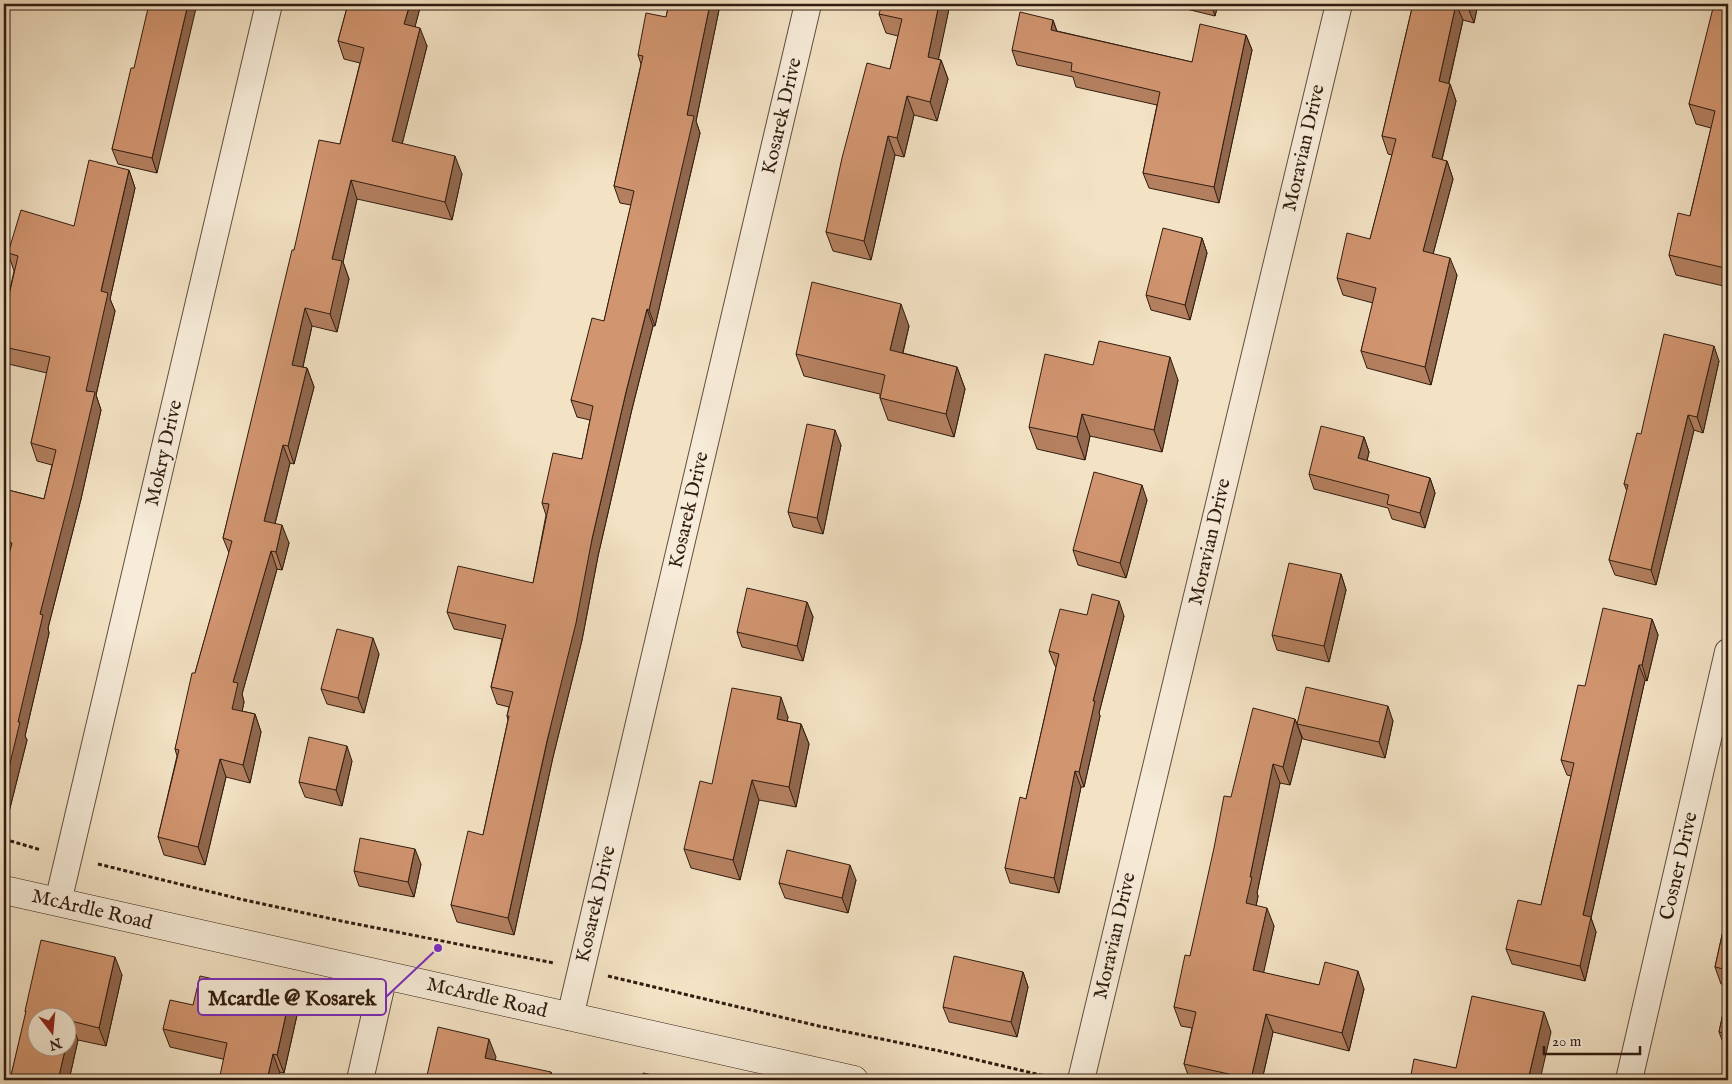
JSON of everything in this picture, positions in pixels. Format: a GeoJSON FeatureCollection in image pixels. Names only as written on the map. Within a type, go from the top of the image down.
{"type":"FeatureCollection","features":[{"type":"Feature","properties":{"kind":"main road","name":"McArdle Road"},"geometry":{"type":"LineString","coordinates":[[4,890],[570,1017],[797,1074],[854,1080]]}},
{"type":"Feature","properties":{"kind":"street","name":"Mokry Drive"},"geometry":{"type":"LineString","coordinates":[[58,902],[269,4]]}},
{"type":"Feature","properties":{"kind":"street","name":"Kosarek Drive"},"geometry":{"type":"LineString","coordinates":[[570,1017],[808,4]]}},
{"type":"Feature","properties":{"kind":"street","name":"Moravian Drive"},"geometry":{"type":"LineString","coordinates":[[1068,1079],[1339,4]]}},
{"type":"Feature","properties":{"kind":"street","name":"Cosner Drive"},"geometry":{"type":"LineString","coordinates":[[1629,1080],[1728,652]]}},
{"type":"Feature","properties":{"kind":"street"},"geometry":{"type":"LineString","coordinates":[[360,1080],[384,975]]}},
{"type":"Feature","properties":{"kind":"path"},"geometry":{"type":"LineString","coordinates":[[4,839],[69,858],[346,922],[581,969],[643,986],[823,1027],[940,1051],[1018,1070],[1068,1079]]}},
{"type":"Feature","properties":{"kind":"building"},"geometry":{"type":"Polygon","coordinates":[[[149,4],[188,4],[152,158],[112,149],[131,68],[134,68],[149,4]]]}},
{"type":"Feature","properties":{"kind":"building"},"geometry":{"type":"Polygon","coordinates":[[[348,4],[410,4],[404,24],[420,28],[392,141],[455,156],[445,202],[351,180],[332,259],[342,261],[330,314],[305,308],[292,365],[307,368],[288,446],[283,445],[264,521],[282,525],[276,552],[271,551],[233,682],[238,683],[232,709],[255,714],[243,765],[220,759],[198,847],[158,837],[179,750],[175,749],[192,673],[195,673],[232,541],[223,538],[319,140],[340,144],[364,48],[338,41],[348,4]]]}},
{"type":"Feature","properties":{"kind":"building"},"geometry":{"type":"Polygon","coordinates":[[[669,4],[710,4],[687,115],[694,116],[649,310],[647,309],[626,392],[592,539],[576,623],[547,741],[508,918],[451,905],[468,831],[483,835],[509,716],[507,716],[513,692],[491,687],[506,625],[447,612],[458,566],[533,583],[549,504],[542,503],[553,453],[582,459],[593,406],[571,400],[592,318],[604,321],[634,191],[614,186],[643,56],[638,55],[646,13],[666,17],[669,4]]]}},
{"type":"Feature","properties":{"kind":"building"},"geometry":{"type":"Polygon","coordinates":[[[882,4],[939,4],[928,57],[941,60],[930,102],[907,96],[897,138],[888,136],[864,241],[826,232],[842,158],[867,63],[890,69],[902,19],[879,14],[882,4]]]}},
{"type":"Feature","properties":{"kind":"building"},"geometry":{"type":"Polygon","coordinates":[[[1413,4],[1456,4],[1439,81],[1450,84],[1432,157],[1447,161],[1423,251],[1450,258],[1425,367],[1361,351],[1376,288],[1337,278],[1347,233],[1370,239],[1396,139],[1382,136],[1413,4]]]}},
{"type":"Feature","properties":{"kind":"building"},"geometry":{"type":"Polygon","coordinates":[[[1714,4],[1728,4],[1728,253],[1725,268],[1669,255],[1678,213],[1690,216],[1715,111],[1689,104],[1714,4]]]}},
{"type":"Feature","properties":{"kind":"building"},"geometry":{"type":"Polygon","coordinates":[[[1020,12],[1053,20],[1051,30],[1192,62],[1200,24],[1246,35],[1214,187],[1143,173],[1160,92],[1071,71],[1072,63],[1012,50],[1020,12]]]}},
{"type":"Feature","properties":{"kind":"building"},"geometry":{"type":"Polygon","coordinates":[[[89,160],[129,170],[101,291],[108,293],[86,391],[95,392],[40,614],[43,615],[4,788],[4,573],[12,543],[4,541],[4,489],[44,499],[56,450],[31,443],[50,357],[4,347],[4,317],[18,256],[8,253],[21,210],[74,226],[89,160]]]}},
{"type":"Feature","properties":{"kind":"building"},"geometry":{"type":"Polygon","coordinates":[[[1163,228],[1202,238],[1185,305],[1146,295],[1163,228]]]}},
{"type":"Feature","properties":{"kind":"building"},"geometry":{"type":"Polygon","coordinates":[[[812,282],[901,304],[890,350],[957,367],[946,414],[880,398],[885,375],[796,354],[812,282]]]}},
{"type":"Feature","properties":{"kind":"building"},"geometry":{"type":"Polygon","coordinates":[[[1664,334],[1714,346],[1697,417],[1688,415],[1651,570],[1609,560],[1628,485],[1624,484],[1637,433],[1641,434],[1664,334]]]}},
{"type":"Feature","properties":{"kind":"building"},"geometry":{"type":"Polygon","coordinates":[[[1099,341],[1170,357],[1154,430],[1082,414],[1077,437],[1029,427],[1045,354],[1093,365],[1099,341]]]}},
{"type":"Feature","properties":{"kind":"building"},"geometry":{"type":"Polygon","coordinates":[[[807,424],[835,430],[817,518],[788,512],[807,424]]]}},
{"type":"Feature","properties":{"kind":"building"},"geometry":{"type":"Polygon","coordinates":[[[1321,426],[1364,437],[1358,458],[1430,478],[1420,513],[1387,504],[1389,495],[1309,474],[1321,426]]]}},
{"type":"Feature","properties":{"kind":"building"},"geometry":{"type":"Polygon","coordinates":[[[1094,472],[1142,485],[1120,563],[1073,550],[1094,472]]]}},
{"type":"Feature","properties":{"kind":"building"},"geometry":{"type":"Polygon","coordinates":[[[1289,563],[1341,574],[1324,646],[1272,635],[1289,563]]]}},
{"type":"Feature","properties":{"kind":"building"},"geometry":{"type":"Polygon","coordinates":[[[747,588],[807,602],[797,646],[737,632],[747,588]]]}},
{"type":"Feature","properties":{"kind":"building"},"geometry":{"type":"Polygon","coordinates":[[[1092,594],[1119,601],[1093,701],[1095,701],[1079,772],[1075,771],[1054,878],[1005,868],[1020,797],[1026,799],[1059,654],[1049,651],[1060,609],[1087,615],[1092,594]]]}},
{"type":"Feature","properties":{"kind":"building"},"geometry":{"type":"Polygon","coordinates":[[[1603,608],[1652,619],[1642,665],[1639,665],[1583,915],[1591,917],[1580,966],[1506,949],[1518,900],[1541,905],[1574,763],[1561,760],[1578,685],[1585,686],[1603,608]]]}},
{"type":"Feature","properties":{"kind":"building"},"geometry":{"type":"Polygon","coordinates":[[[337,629],[373,638],[358,698],[321,689],[337,629]]]}},
{"type":"Feature","properties":{"kind":"building"},"geometry":{"type":"Polygon","coordinates":[[[1306,687],[1388,706],[1379,742],[1297,724],[1306,687]]]}},
{"type":"Feature","properties":{"kind":"building"},"geometry":{"type":"Polygon","coordinates":[[[732,688],[781,697],[777,719],[801,724],[789,787],[752,780],[733,860],[684,849],[700,781],[712,784],[732,688]]]}},
{"type":"Feature","properties":{"kind":"building"},"geometry":{"type":"Polygon","coordinates":[[[1253,708],[1295,719],[1283,767],[1273,764],[1250,877],[1252,877],[1246,903],[1267,908],[1253,970],[1319,985],[1325,962],[1358,971],[1342,1033],[1266,1014],[1251,1079],[1184,1064],[1196,1012],[1174,1007],[1185,955],[1190,956],[1224,796],[1231,797],[1253,708]]]}},
{"type":"Feature","properties":{"kind":"building"},"geometry":{"type":"Polygon","coordinates":[[[309,737],[347,746],[336,790],[299,782],[309,737]]]}},
{"type":"Feature","properties":{"kind":"building"},"geometry":{"type":"Polygon","coordinates":[[[360,838],[415,849],[408,882],[354,871],[360,838]]]}},
{"type":"Feature","properties":{"kind":"building"},"geometry":{"type":"Polygon","coordinates":[[[787,850],[850,865],[842,898],[779,883],[787,850]]]}},
{"type":"Feature","properties":{"kind":"building"},"geometry":{"type":"Polygon","coordinates":[[[1728,908],[1728,970],[1715,967],[1728,908]]]}},
{"type":"Feature","properties":{"kind":"building"},"geometry":{"type":"Polygon","coordinates":[[[41,940],[115,957],[99,1028],[78,1023],[78,1006],[28,1006],[28,1056],[64,1056],[58,1080],[10,1080],[41,940]]]}},
{"type":"Feature","properties":{"kind":"building"},"geometry":{"type":"Polygon","coordinates":[[[954,956],[1023,972],[1011,1022],[943,1007],[954,956]]]}},
{"type":"Feature","properties":{"kind":"building"},"geometry":{"type":"Polygon","coordinates":[[[200,976],[290,996],[277,1055],[273,1054],[267,1080],[219,1080],[227,1043],[163,1029],[170,1000],[193,1005],[200,976]]]}},
{"type":"Feature","properties":{"kind":"building"},"geometry":{"type":"Polygon","coordinates":[[[1728,990],[1728,1034],[1719,1032],[1728,990]]]}},
{"type":"Feature","properties":{"kind":"building"},"geometry":{"type":"Polygon","coordinates":[[[1472,996],[1544,1012],[1528,1080],[1410,1080],[1414,1059],[1456,1068],[1472,996]]]}},
{"type":"Feature","properties":{"kind":"building"},"geometry":{"type":"Polygon","coordinates":[[[438,1027],[489,1039],[485,1058],[551,1072],[549,1080],[426,1080],[438,1027]]]}},
{"type":"Feature","properties":{"kind":"building"},"geometry":{"type":"Polygon","coordinates":[[[643,1073],[675,1080],[642,1080],[643,1073]]]}},
{"type":"Feature","properties":{"kind":"place","name":"Mcardle @ Kosarek"},"geometry":{"type":"Point","coordinates":[438,948]}}]}
